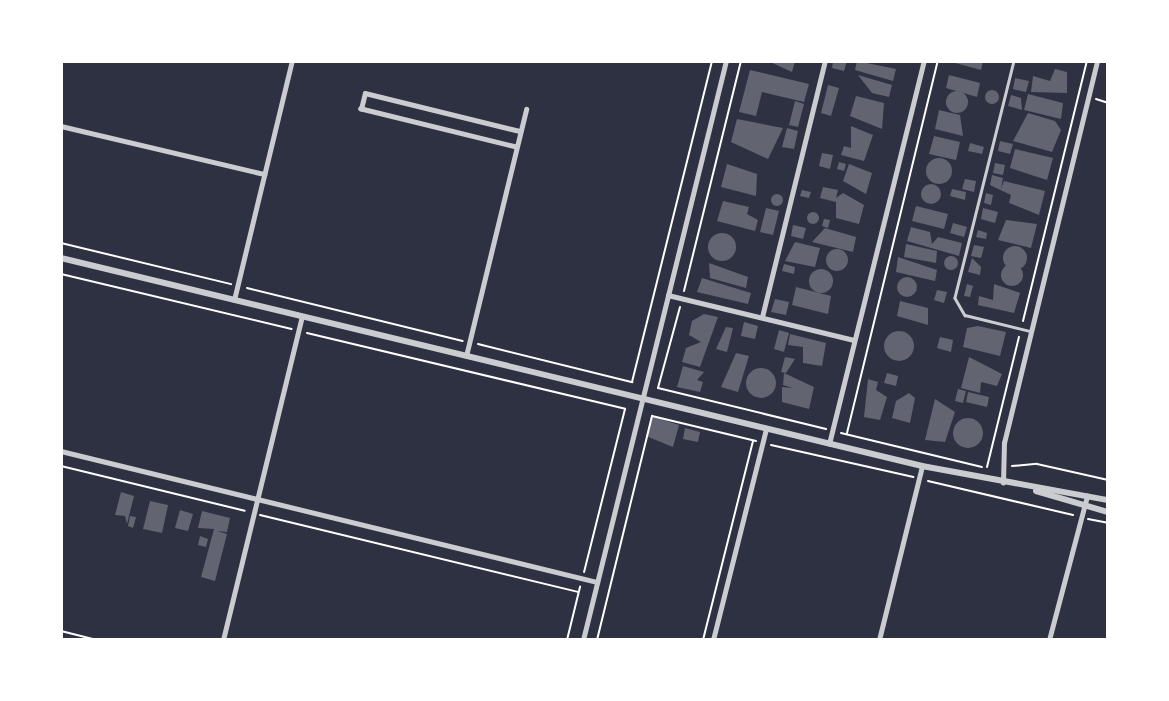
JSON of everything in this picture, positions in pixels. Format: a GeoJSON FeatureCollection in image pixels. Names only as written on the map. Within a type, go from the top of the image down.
{"type":"FeatureCollection","features":[{"type":"Feature","properties":{"kind":"street"},"geometry":{"type":"LineString","coordinates":[[234,300],[292,61]]}},
{"type":"Feature","properties":{"kind":"street"},"geometry":{"type":"LineString","coordinates":[[583,640],[726,61]]}},
{"type":"Feature","properties":{"kind":"street"},"geometry":{"type":"LineString","coordinates":[[762,317],[825,61]]}},
{"type":"Feature","properties":{"kind":"street"},"geometry":{"type":"LineString","coordinates":[[829,444],[924,61]]}},
{"type":"Feature","properties":{"kind":"street"},"geometry":{"type":"LineString","coordinates":[[1003,483],[1002,467],[1030,331],[1097,61]]}},
{"type":"Feature","properties":{"kind":"street"},"geometry":{"type":"LineString","coordinates":[[516,147],[361,108],[365,93],[520,131]]}},
{"type":"Feature","properties":{"kind":"street"},"geometry":{"type":"LineString","coordinates":[[466,357],[526,109]]}},
{"type":"Feature","properties":{"kind":"street"},"geometry":{"type":"LineString","coordinates":[[61,125],[264,174]]}},
{"type":"Feature","properties":{"kind":"street"},"geometry":{"type":"LineString","coordinates":[[61,258],[922,466],[1003,483],[1108,500]]}},
{"type":"Feature","properties":{"kind":"street"},"geometry":{"type":"LineString","coordinates":[[667,295],[854,340]]}},
{"type":"Feature","properties":{"kind":"street"},"geometry":{"type":"LineString","coordinates":[[223,640],[302,317]]}},
{"type":"Feature","properties":{"kind":"street"},"geometry":{"type":"LineString","coordinates":[[713,640],[766,429]]}},
{"type":"Feature","properties":{"kind":"street"},"geometry":{"type":"LineString","coordinates":[[61,452],[597,582]]}},
{"type":"Feature","properties":{"kind":"street"},"geometry":{"type":"LineString","coordinates":[[879,640],[922,466]]}},
{"type":"Feature","properties":{"kind":"street"},"geometry":{"type":"LineString","coordinates":[[1021,486],[1108,512]]}},
{"type":"Feature","properties":{"kind":"street"},"geometry":{"type":"LineString","coordinates":[[1049,640],[1087,495]]}},
{"type":"Feature","properties":{"kind":"lane"},"geometry":{"type":"LineString","coordinates":[[1014,61],[955,298],[965,315],[1030,331]]}},
{"type":"Feature","properties":{"kind":"path"},"geometry":{"type":"LineString","coordinates":[[61,243],[632,382],[712,61]]}},
{"type":"Feature","properties":{"kind":"path"},"geometry":{"type":"LineString","coordinates":[[741,61],[658,388],[987,468],[1037,464],[1108,480]]}},
{"type":"Feature","properties":{"kind":"path"},"geometry":{"type":"LineString","coordinates":[[847,435],[938,61]]}},
{"type":"Feature","properties":{"kind":"path"},"geometry":{"type":"LineString","coordinates":[[987,468],[1087,61]]}},
{"type":"Feature","properties":{"kind":"path"},"geometry":{"type":"LineString","coordinates":[[1088,96],[1108,103]]}},
{"type":"Feature","properties":{"kind":"path"},"geometry":{"type":"LineString","coordinates":[[61,274],[625,409],[567,640]]}},
{"type":"Feature","properties":{"kind":"path"},"geometry":{"type":"LineString","coordinates":[[597,640],[652,416],[1108,523]]}},
{"type":"Feature","properties":{"kind":"path"},"geometry":{"type":"LineString","coordinates":[[703,640],[753,440]]}},
{"type":"Feature","properties":{"kind":"path"},"geometry":{"type":"LineString","coordinates":[[61,466],[579,592]]}},
{"type":"Feature","properties":{"kind":"path"},"geometry":{"type":"LineString","coordinates":[[61,631],[98,640]]}},
{"type":"Feature","properties":{"kind":"building"},"geometry":{"type":"Polygon","coordinates":[[[768,61],[795,61],[792,72],[768,61]]]}},
{"type":"Feature","properties":{"kind":"building"},"geometry":{"type":"Polygon","coordinates":[[[833,61],[847,61],[844,71],[832,68],[833,61]]]}},
{"type":"Feature","properties":{"kind":"building"},"geometry":{"type":"Polygon","coordinates":[[[857,61],[896,69],[893,81],[855,70],[857,61]]]}},
{"type":"Feature","properties":{"kind":"building"},"geometry":{"type":"Polygon","coordinates":[[[948,61],[983,61],[981,70],[948,61]]]}},
{"type":"Feature","properties":{"kind":"building"},"geometry":{"type":"Polygon","coordinates":[[[1055,69],[1067,72],[1067,93],[1031,92],[1033,76],[1050,81],[1055,69]]]}},
{"type":"Feature","properties":{"kind":"building"},"geometry":{"type":"Polygon","coordinates":[[[750,70],[809,84],[804,102],[762,92],[756,116],[739,112],[750,70]]]}},
{"type":"Feature","properties":{"kind":"building"},"geometry":{"type":"Polygon","coordinates":[[[858,75],[892,85],[889,97],[872,93],[858,75]]]}},
{"type":"Feature","properties":{"kind":"building"},"geometry":{"type":"Polygon","coordinates":[[[949,75],[980,83],[977,97],[946,88],[949,75]]]}},
{"type":"Feature","properties":{"kind":"building"},"geometry":{"type":"Polygon","coordinates":[[[1015,78],[1029,81],[1026,92],[1013,89],[1015,78]]]}},
{"type":"Feature","properties":{"kind":"building"},"geometry":{"type":"Polygon","coordinates":[[[828,85],[839,88],[831,116],[821,113],[828,85]]]}},
{"type":"Feature","properties":{"kind":"building"},"geometry":{"type":"Polygon","coordinates":[[[992,90],[997,92],[997,102],[992,104],[987,102],[985,97],[987,92],[992,90]]]}},
{"type":"Feature","properties":{"kind":"building"},"geometry":{"type":"Polygon","coordinates":[[[953,91],[961,91],[968,98],[968,106],[961,113],[953,113],[946,106],[946,98],[953,91]]]}},
{"type":"Feature","properties":{"kind":"building"},"geometry":{"type":"Polygon","coordinates":[[[1028,94],[1063,103],[1061,119],[1024,110],[1028,94]]]}},
{"type":"Feature","properties":{"kind":"building"},"geometry":{"type":"Polygon","coordinates":[[[1011,95],[1021,98],[1022,110],[1008,106],[1011,95]]]}},
{"type":"Feature","properties":{"kind":"building"},"geometry":{"type":"Polygon","coordinates":[[[856,96],[884,103],[882,129],[850,116],[856,96]]]}},
{"type":"Feature","properties":{"kind":"building"},"geometry":{"type":"Polygon","coordinates":[[[795,101],[804,104],[798,127],[789,125],[795,101]]]}},
{"type":"Feature","properties":{"kind":"building"},"geometry":{"type":"Polygon","coordinates":[[[939,110],[960,115],[963,136],[935,129],[939,110]]]}},
{"type":"Feature","properties":{"kind":"building"},"geometry":{"type":"Polygon","coordinates":[[[1028,113],[1055,121],[1061,130],[1052,152],[1013,141],[1028,113]]]}},
{"type":"Feature","properties":{"kind":"building"},"geometry":{"type":"Polygon","coordinates":[[[737,119],[783,128],[768,159],[731,142],[737,119]]]}},
{"type":"Feature","properties":{"kind":"building"},"geometry":{"type":"Polygon","coordinates":[[[851,126],[873,135],[864,161],[841,155],[844,146],[851,148],[851,126]]]}},
{"type":"Feature","properties":{"kind":"building"},"geometry":{"type":"Polygon","coordinates":[[[787,128],[798,131],[794,149],[782,147],[787,128]]]}},
{"type":"Feature","properties":{"kind":"building"},"geometry":{"type":"Polygon","coordinates":[[[934,136],[960,142],[956,160],[929,154],[934,136]]]}},
{"type":"Feature","properties":{"kind":"building"},"geometry":{"type":"Polygon","coordinates":[[[1000,141],[1013,144],[1010,154],[998,151],[1000,141]]]}},
{"type":"Feature","properties":{"kind":"building"},"geometry":{"type":"Polygon","coordinates":[[[970,143],[984,147],[982,154],[968,151],[970,143]]]}},
{"type":"Feature","properties":{"kind":"building"},"geometry":{"type":"Polygon","coordinates":[[[1015,149],[1053,158],[1047,180],[1010,168],[1015,149]]]}},
{"type":"Feature","properties":{"kind":"building"},"geometry":{"type":"Polygon","coordinates":[[[822,153],[833,155],[830,169],[819,166],[822,153]]]}},
{"type":"Feature","properties":{"kind":"building"},"geometry":{"type":"Polygon","coordinates":[[[939,158],[948,162],[952,171],[948,180],[939,184],[930,180],[926,171],[930,162],[939,158]]]}},
{"type":"Feature","properties":{"kind":"building"},"geometry":{"type":"Polygon","coordinates":[[[839,162],[846,164],[844,171],[837,169],[839,162]]]}},
{"type":"Feature","properties":{"kind":"building"},"geometry":{"type":"Polygon","coordinates":[[[995,163],[1005,165],[1003,175],[993,173],[995,163]]]}},
{"type":"Feature","properties":{"kind":"building"},"geometry":{"type":"Polygon","coordinates":[[[727,164],[757,174],[756,196],[721,187],[727,164]]]}},
{"type":"Feature","properties":{"kind":"building"},"geometry":{"type":"Polygon","coordinates":[[[849,164],[872,173],[866,194],[843,181],[849,164]]]}},
{"type":"Feature","properties":{"kind":"building"},"geometry":{"type":"Polygon","coordinates":[[[992,175],[1003,178],[1001,189],[1004,181],[1045,191],[1039,215],[1009,203],[1011,195],[990,185],[992,175]]]}},
{"type":"Feature","properties":{"kind":"building"},"geometry":{"type":"Polygon","coordinates":[[[965,179],[976,181],[974,192],[962,189],[965,179]]]}},
{"type":"Feature","properties":{"kind":"building"},"geometry":{"type":"Polygon","coordinates":[[[931,184],[938,187],[941,194],[938,201],[931,204],[924,201],[921,194],[924,187],[931,184]]]}},
{"type":"Feature","properties":{"kind":"building"},"geometry":{"type":"Polygon","coordinates":[[[823,187],[838,190],[836,198],[843,193],[864,205],[859,224],[836,218],[836,202],[820,198],[823,187]]]}},
{"type":"Feature","properties":{"kind":"building"},"geometry":{"type":"Polygon","coordinates":[[[952,189],[966,192],[965,200],[950,196],[952,189]]]}},
{"type":"Feature","properties":{"kind":"building"},"geometry":{"type":"Polygon","coordinates":[[[802,190],[811,192],[809,198],[800,196],[802,190]]]}},
{"type":"Feature","properties":{"kind":"building"},"geometry":{"type":"Polygon","coordinates":[[[986,193],[993,195],[991,205],[984,203],[986,193]]]}},
{"type":"Feature","properties":{"kind":"building"},"geometry":{"type":"Polygon","coordinates":[[[777,194],[783,200],[777,206],[771,200],[777,194]]]}},
{"type":"Feature","properties":{"kind":"building"},"geometry":{"type":"Polygon","coordinates":[[[723,201],[749,207],[747,214],[758,220],[755,231],[717,221],[723,201]]]}},
{"type":"Feature","properties":{"kind":"building"},"geometry":{"type":"Polygon","coordinates":[[[916,206],[948,214],[944,229],[912,221],[916,206]]]}},
{"type":"Feature","properties":{"kind":"building"},"geometry":{"type":"Polygon","coordinates":[[[766,208],[779,211],[773,235],[760,232],[766,208]]]}},
{"type":"Feature","properties":{"kind":"building"},"geometry":{"type":"Polygon","coordinates":[[[983,208],[998,212],[995,223],[981,219],[983,208]]]}},
{"type":"Feature","properties":{"kind":"building"},"geometry":{"type":"Polygon","coordinates":[[[813,212],[819,218],[813,224],[807,218],[813,212]]]}},
{"type":"Feature","properties":{"kind":"building"},"geometry":{"type":"Polygon","coordinates":[[[824,219],[830,220],[828,228],[822,226],[824,219]]]}},
{"type":"Feature","properties":{"kind":"building"},"geometry":{"type":"Polygon","coordinates":[[[1006,220],[1037,224],[1031,248],[998,240],[1006,220]]]}},
{"type":"Feature","properties":{"kind":"building"},"geometry":{"type":"Polygon","coordinates":[[[953,223],[967,227],[964,237],[950,233],[953,223]]]}},
{"type":"Feature","properties":{"kind":"building"},"geometry":{"type":"Polygon","coordinates":[[[793,225],[806,228],[803,239],[791,236],[793,225]]]}},
{"type":"Feature","properties":{"kind":"building"},"geometry":{"type":"Polygon","coordinates":[[[911,227],[930,232],[932,244],[938,237],[962,243],[959,256],[907,241],[911,227]]]}},
{"type":"Feature","properties":{"kind":"building"},"geometry":{"type":"Polygon","coordinates":[[[825,228],[856,237],[853,252],[812,242],[825,228]]]}},
{"type":"Feature","properties":{"kind":"building"},"geometry":{"type":"Polygon","coordinates":[[[978,230],[987,233],[986,239],[976,237],[978,230]]]}},
{"type":"Feature","properties":{"kind":"building"},"geometry":{"type":"Polygon","coordinates":[[[722,233],[732,237],[736,247],[732,257],[722,261],[712,257],[708,247],[712,237],[722,233]]]}},
{"type":"Feature","properties":{"kind":"building"},"geometry":{"type":"Polygon","coordinates":[[[795,242],[820,248],[815,267],[785,261],[795,242]]]}},
{"type":"Feature","properties":{"kind":"building"},"geometry":{"type":"Polygon","coordinates":[[[906,244],[937,251],[936,263],[904,257],[906,244]]]}},
{"type":"Feature","properties":{"kind":"building"},"geometry":{"type":"Polygon","coordinates":[[[974,245],[984,247],[981,258],[971,256],[974,245]]]}},
{"type":"Feature","properties":{"kind":"building"},"geometry":{"type":"Polygon","coordinates":[[[1015,246],[1023,250],[1027,258],[1023,266],[1015,270],[1007,266],[1003,258],[1007,250],[1015,246]]]}},
{"type":"Feature","properties":{"kind":"building"},"geometry":{"type":"Polygon","coordinates":[[[837,249],[845,252],[848,260],[845,268],[837,271],[829,268],[826,260],[829,252],[837,249]]]}},
{"type":"Feature","properties":{"kind":"building"},"geometry":{"type":"Polygon","coordinates":[[[948,256],[954,256],[958,263],[954,270],[948,270],[944,266],[944,260],[948,256]]]}},
{"type":"Feature","properties":{"kind":"building"},"geometry":{"type":"Polygon","coordinates":[[[898,257],[937,270],[935,281],[896,272],[898,257]]]}},
{"type":"Feature","properties":{"kind":"building"},"geometry":{"type":"Polygon","coordinates":[[[972,258],[981,267],[980,275],[968,272],[972,258]]]}},
{"type":"Feature","properties":{"kind":"building"},"geometry":{"type":"Polygon","coordinates":[[[709,263],[748,277],[746,288],[710,278],[709,263]]]}},
{"type":"Feature","properties":{"kind":"building"},"geometry":{"type":"Polygon","coordinates":[[[784,264],[795,267],[794,274],[782,271],[784,264]]]}},
{"type":"Feature","properties":{"kind":"building"},"geometry":{"type":"Polygon","coordinates":[[[1012,264],[1020,267],[1023,275],[1020,283],[1012,286],[1004,283],[1001,275],[1004,267],[1012,264]]]}},
{"type":"Feature","properties":{"kind":"building"},"geometry":{"type":"Polygon","coordinates":[[[821,269],[829,273],[833,281],[829,289],[821,293],[813,289],[809,281],[813,273],[821,269]]]}},
{"type":"Feature","properties":{"kind":"building"},"geometry":{"type":"Polygon","coordinates":[[[907,277],[914,280],[917,287],[914,294],[907,297],[900,294],[897,287],[900,280],[907,277]]]}},
{"type":"Feature","properties":{"kind":"building"},"geometry":{"type":"Polygon","coordinates":[[[702,278],[751,293],[748,304],[697,292],[702,278]]]}},
{"type":"Feature","properties":{"kind":"building"},"geometry":{"type":"Polygon","coordinates":[[[967,284],[973,286],[970,297],[964,296],[967,284]]]}},
{"type":"Feature","properties":{"kind":"building"},"geometry":{"type":"Polygon","coordinates":[[[994,284],[1020,293],[1014,313],[978,305],[979,296],[993,300],[994,284]]]}},
{"type":"Feature","properties":{"kind":"building"},"geometry":{"type":"Polygon","coordinates":[[[796,287],[831,296],[828,314],[792,305],[796,287]]]}},
{"type":"Feature","properties":{"kind":"building"},"geometry":{"type":"Polygon","coordinates":[[[937,290],[947,292],[944,303],[934,300],[937,290]]]}},
{"type":"Feature","properties":{"kind":"building"},"geometry":{"type":"Polygon","coordinates":[[[775,299],[789,302],[786,315],[771,312],[775,299]]]}},
{"type":"Feature","properties":{"kind":"building"},"geometry":{"type":"Polygon","coordinates":[[[900,301],[928,308],[928,325],[897,316],[900,301]]]}},
{"type":"Feature","properties":{"kind":"building"},"geometry":{"type":"Polygon","coordinates":[[[704,314],[718,317],[700,367],[682,362],[686,348],[701,342],[689,335],[692,321],[704,314]]]}},
{"type":"Feature","properties":{"kind":"building"},"geometry":{"type":"Polygon","coordinates":[[[744,322],[758,326],[755,339],[741,336],[744,322]]]}},
{"type":"Feature","properties":{"kind":"building"},"geometry":{"type":"Polygon","coordinates":[[[978,326],[1006,332],[1000,356],[963,347],[967,328],[978,326]]]}},
{"type":"Feature","properties":{"kind":"building"},"geometry":{"type":"Polygon","coordinates":[[[726,327],[733,328],[727,352],[716,349],[726,327]]]}},
{"type":"Feature","properties":{"kind":"building"},"geometry":{"type":"Polygon","coordinates":[[[779,330],[789,333],[784,352],[774,349],[779,330]]]}},
{"type":"Feature","properties":{"kind":"building"},"geometry":{"type":"Polygon","coordinates":[[[899,331],[910,335],[914,346],[910,357],[899,361],[888,357],[884,346],[888,335],[899,331]]]}},
{"type":"Feature","properties":{"kind":"building"},"geometry":{"type":"Polygon","coordinates":[[[790,334],[826,343],[822,366],[803,363],[803,347],[788,345],[790,334]]]}},
{"type":"Feature","properties":{"kind":"building"},"geometry":{"type":"Polygon","coordinates":[[[940,337],[953,340],[951,352],[937,348],[940,337]]]}},
{"type":"Feature","properties":{"kind":"building"},"geometry":{"type":"Polygon","coordinates":[[[736,353],[749,356],[738,392],[721,387],[736,353]]]}},
{"type":"Feature","properties":{"kind":"building"},"geometry":{"type":"Polygon","coordinates":[[[785,357],[795,359],[786,373],[781,372],[785,357]]]}},
{"type":"Feature","properties":{"kind":"building"},"geometry":{"type":"Polygon","coordinates":[[[969,357],[1002,374],[997,386],[981,382],[980,393],[961,388],[969,357]]]}},
{"type":"Feature","properties":{"kind":"building"},"geometry":{"type":"Polygon","coordinates":[[[683,366],[704,372],[697,380],[703,382],[700,392],[677,387],[683,366]]]}},
{"type":"Feature","properties":{"kind":"building"},"geometry":{"type":"Polygon","coordinates":[[[761,368],[767,369],[775,377],[775,389],[767,397],[761,398],[755,397],[747,389],[746,383],[747,377],[755,369],[761,368]]]}},
{"type":"Feature","properties":{"kind":"building"},"geometry":{"type":"Polygon","coordinates":[[[784,373],[814,387],[809,409],[782,402],[782,387],[793,388],[783,385],[784,373]]]}},
{"type":"Feature","properties":{"kind":"building"},"geometry":{"type":"Polygon","coordinates":[[[887,373],[898,376],[896,386],[884,383],[887,373]]]}},
{"type":"Feature","properties":{"kind":"building"},"geometry":{"type":"Polygon","coordinates":[[[868,379],[878,382],[876,390],[887,397],[880,420],[864,417],[868,379]]]}},
{"type":"Feature","properties":{"kind":"building"},"geometry":{"type":"Polygon","coordinates":[[[958,389],[966,391],[963,403],[955,401],[958,389]]]}},
{"type":"Feature","properties":{"kind":"building"},"geometry":{"type":"Polygon","coordinates":[[[968,392],[989,397],[987,407],[966,402],[968,392]]]}},
{"type":"Feature","properties":{"kind":"building"},"geometry":{"type":"Polygon","coordinates":[[[909,393],[915,398],[910,423],[892,418],[896,401],[909,393]]]}},
{"type":"Feature","properties":{"kind":"building"},"geometry":{"type":"Polygon","coordinates":[[[935,399],[955,412],[945,442],[925,440],[935,399]]]}},
{"type":"Feature","properties":{"kind":"building"},"geometry":{"type":"Polygon","coordinates":[[[651,416],[679,425],[673,447],[646,436],[651,416]]]}},
{"type":"Feature","properties":{"kind":"building"},"geometry":{"type":"Polygon","coordinates":[[[968,418],[974,419],[982,427],[982,439],[974,447],[968,448],[962,447],[954,439],[953,433],[954,427],[962,419],[968,418]]]}},
{"type":"Feature","properties":{"kind":"building"},"geometry":{"type":"Polygon","coordinates":[[[685,428],[700,432],[698,442],[683,439],[685,428]]]}},
{"type":"Feature","properties":{"kind":"building"},"geometry":{"type":"Polygon","coordinates":[[[121,492],[134,496],[127,524],[125,516],[115,515],[121,492]]]}},
{"type":"Feature","properties":{"kind":"building"},"geometry":{"type":"Polygon","coordinates":[[[150,501],[168,505],[162,533],[143,529],[150,501]]]}},
{"type":"Feature","properties":{"kind":"building"},"geometry":{"type":"Polygon","coordinates":[[[180,510],[193,514],[188,531],[175,528],[180,510]]]}},
{"type":"Feature","properties":{"kind":"building"},"geometry":{"type":"Polygon","coordinates":[[[202,511],[230,518],[227,532],[217,531],[227,534],[215,581],[201,577],[214,529],[198,528],[202,511]]]}},
{"type":"Feature","properties":{"kind":"building"},"geometry":{"type":"Polygon","coordinates":[[[130,516],[136,517],[133,528],[128,526],[130,516]]]}},
{"type":"Feature","properties":{"kind":"building"},"geometry":{"type":"Polygon","coordinates":[[[200,536],[208,539],[206,547],[198,545],[200,536]]]}}]}
